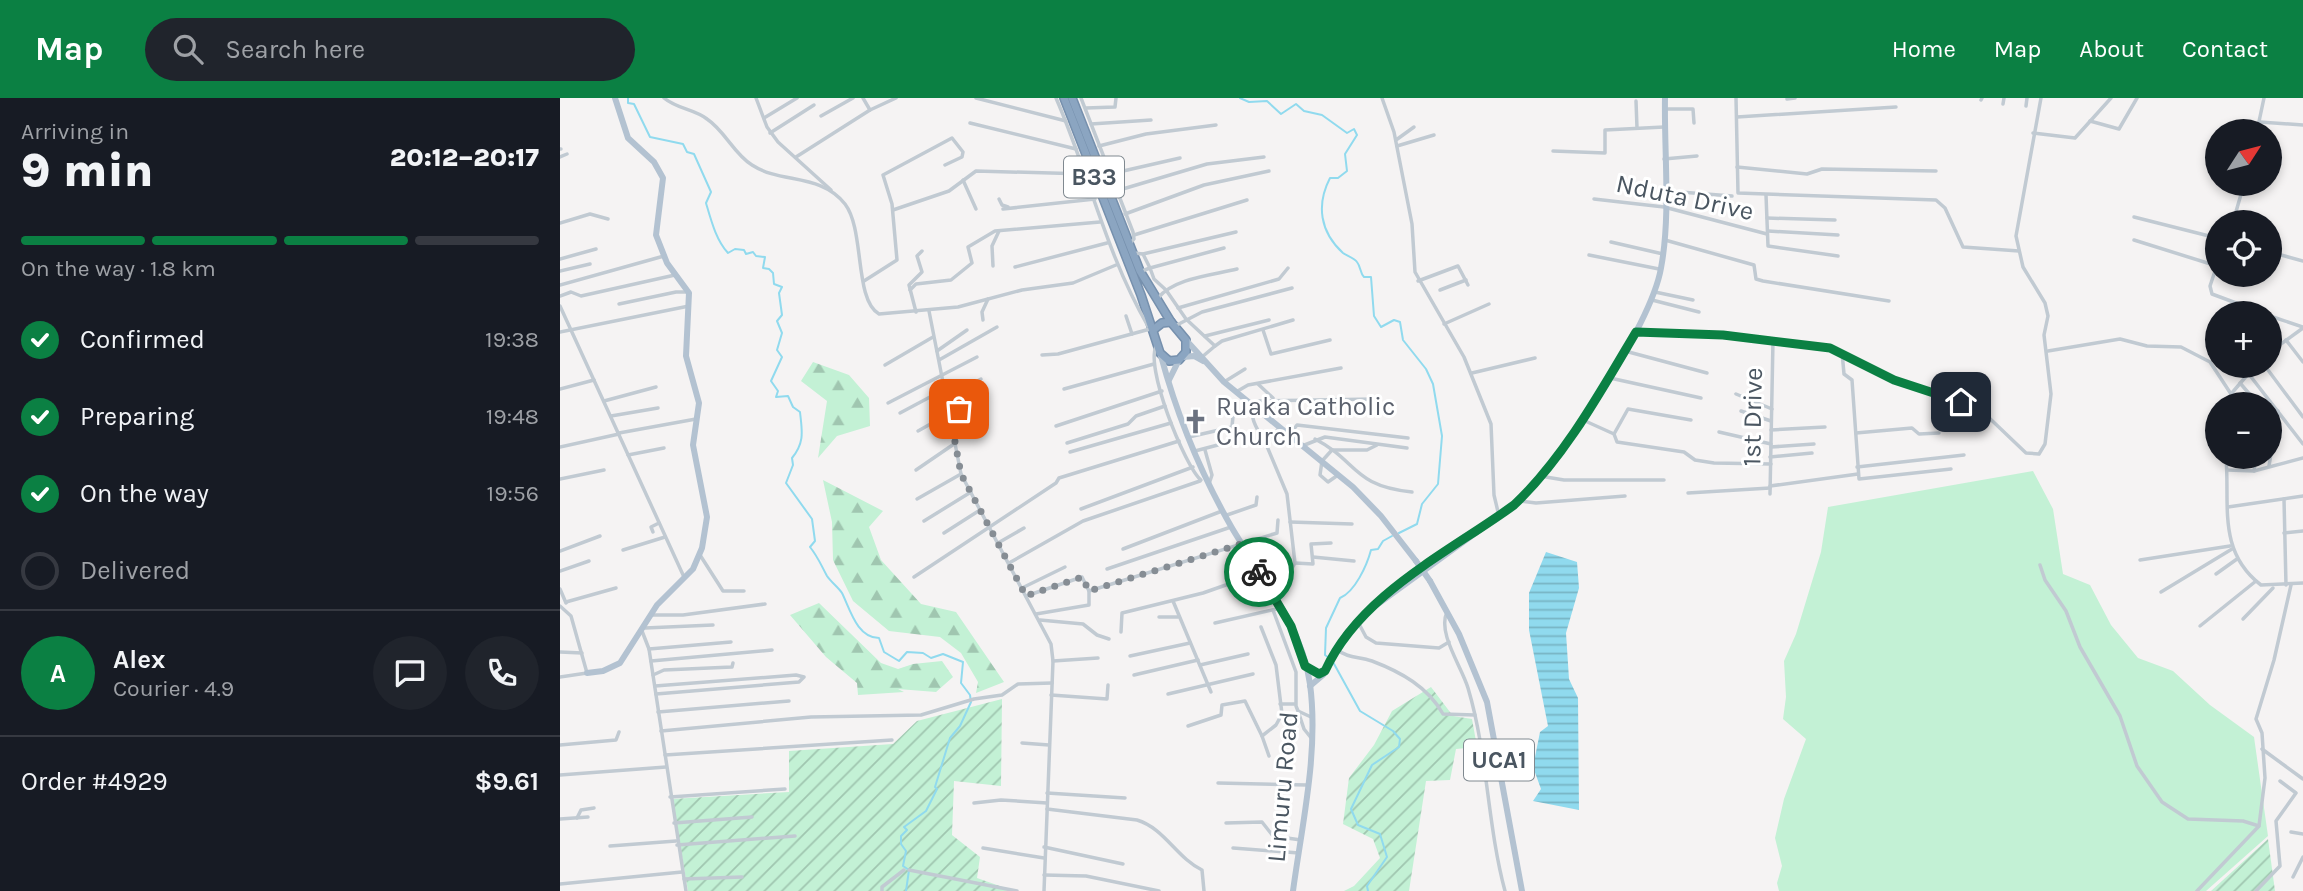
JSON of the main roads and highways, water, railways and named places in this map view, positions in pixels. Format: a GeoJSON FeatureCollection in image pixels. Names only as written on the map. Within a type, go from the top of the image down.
{"type":"FeatureCollection","features":[{"type":"Feature","properties":{"kind":"highway","name":"B33"},"geometry":{"type":"LineString","coordinates":[[1064,98],[1152,331]]}},
{"type":"Feature","properties":{"kind":"highway","name":"B33"},"geometry":{"type":"LineString","coordinates":[[1072,98],[1140,271],[1173,324]]}},
{"type":"Feature","properties":{"kind":"highway"},"geometry":{"type":"LineString","coordinates":[[1162,323],[1173,324],[1186,340],[1181,359],[1169,361],[1161,356],[1152,331],[1162,323]]}},
{"type":"Feature","properties":{"kind":"main road"},"geometry":{"type":"LineString","coordinates":[[587,673],[603,671],[620,663],[649,615],[685,578],[699,555],[707,517],[694,460],[699,403],[687,356],[691,306],[689,293],[664,256],[656,224],[663,178],[654,162],[628,138],[615,98]]}},
{"type":"Feature","properties":{"kind":"main road","name":"Limuru Road"},"geometry":{"type":"LineString","coordinates":[[1309,683],[1322,673],[1336,648],[1358,622],[1400,585],[1518,501],[1540,476],[1581,419],[1625,351],[1652,300],[1664,254],[1665,98]]}},
{"type":"Feature","properties":{"kind":"main road"},"geometry":{"type":"LineString","coordinates":[[1186,340],[1203,359]]}},
{"type":"Feature","properties":{"kind":"main road","name":"Limuru Road"},"geometry":{"type":"LineString","coordinates":[[1161,356],[1205,481],[1291,626],[1305,666],[1309,683],[1312,739],[1293,891]]}},
{"type":"Feature","properties":{"kind":"main road"},"geometry":{"type":"LineString","coordinates":[[1169,380],[1181,359],[1194,356],[1203,359]]}},
{"type":"Feature","properties":{"kind":"main road","name":"UCA1"},"geometry":{"type":"LineString","coordinates":[[1203,359],[1253,407],[1347,482],[1397,536],[1447,611],[1470,657],[1487,702],[1522,891]]}},
{"type":"Feature","properties":{"kind":"main road"},"geometry":{"type":"LineString","coordinates":[[1305,666],[1322,673]]}},
{"type":"Feature","properties":{"kind":"water"},"geometry":{"type":"Polygon","coordinates":[[[1546,552],[1577,562],[1579,588],[1566,633],[1569,679],[1578,698],[1579,810],[1533,801],[1541,789],[1533,767],[1540,732],[1548,726],[1529,630],[1529,593],[1546,552]]]}},
{"type":"Feature","properties":{"kind":"waterway"},"geometry":{"type":"LineString","coordinates":[[628,98],[628,103],[634,104],[650,137],[683,144],[687,152],[694,154],[711,192],[706,203],[712,223],[728,253],[735,249],[765,257],[763,268],[769,269],[773,273],[774,284],[782,287],[779,293],[782,315],[777,321],[782,333],[777,350],[782,357],[771,381],[778,391],[776,397],[788,396],[793,407],[800,412],[802,431],[786,483],[812,519],[815,541],[810,547],[827,576],[842,593],[860,628],[871,637],[879,638],[884,652],[899,661],[907,652],[923,653],[931,658],[943,654],[963,662],[961,683],[970,695],[971,702],[960,726],[950,738],[935,787],[937,789],[926,811],[904,827],[907,830],[901,836],[901,844],[906,851],[903,866],[909,870],[906,891]]}},
{"type":"Feature","properties":{"kind":"waterway"},"geometry":{"type":"LineString","coordinates":[[1240,98],[1249,102],[1267,101],[1281,114],[1296,104],[1304,111],[1322,115],[1347,133],[1354,129],[1357,135],[1345,154],[1347,171],[1338,178],[1330,178],[1326,188],[1322,208],[1325,227],[1335,245],[1357,262],[1364,277],[1371,277],[1374,316],[1381,327],[1394,320],[1400,322],[1403,340],[1426,369],[1433,384],[1442,436],[1438,484],[1422,504],[1417,524],[1399,533]]}},
{"type":"Feature","properties":{"kind":"waterway"},"geometry":{"type":"LineString","coordinates":[[1329,658],[1325,655],[1326,628],[1340,598],[1355,584],[1371,550],[1378,549],[1383,541],[1392,536]]}},
{"type":"Feature","properties":{"kind":"waterway"},"geometry":{"type":"LineString","coordinates":[[1333,662],[1360,711],[1393,731],[1400,739],[1399,747],[1372,765],[1351,809],[1358,825],[1380,834],[1387,857],[1367,886],[1368,891]]}},
{"type":"Feature","properties":{"kind":"place","name":"Ruaka Catholic Church"},"geometry":{"type":"Point","coordinates":[1196,421]}}]}
